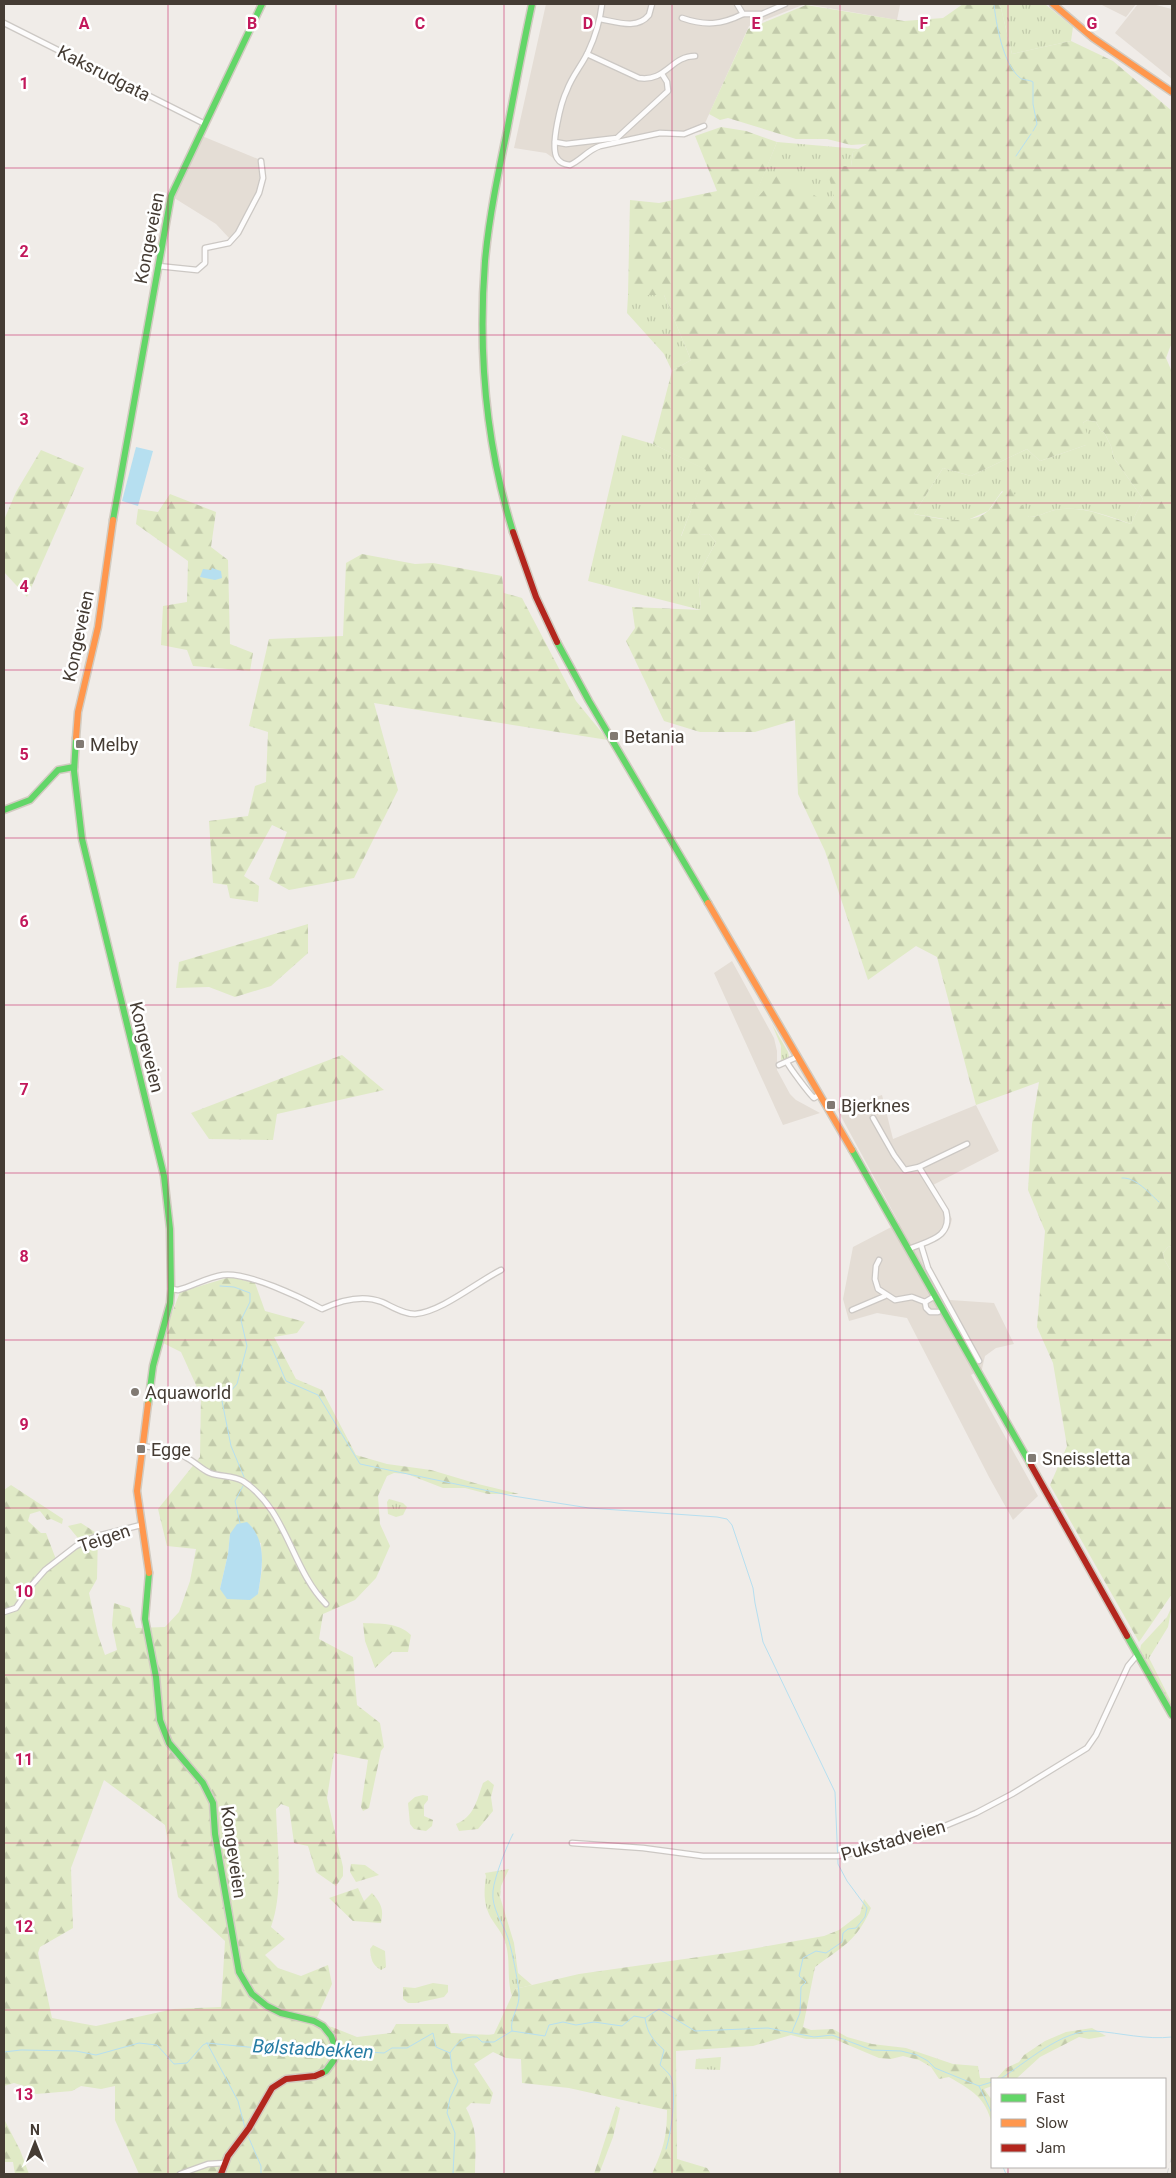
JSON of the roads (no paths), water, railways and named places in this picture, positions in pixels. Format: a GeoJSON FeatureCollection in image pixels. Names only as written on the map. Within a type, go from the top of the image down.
{"type":"FeatureCollection","features":[{"type":"Feature","properties":{"kind":"main road","name":"Kongeveien"},"geometry":{"type":"LineString","coordinates":[[224,2163],[249,2128],[272,2088],[286,2080],[321,2074],[332,2066],[335,2046],[331,2036],[322,2026],[309,2020],[281,2013],[267,2006],[248,1990],[241,1976],[231,1933],[215,1834],[213,1803],[203,1783],[169,1743],[161,1726],[156,1677],[146,1631],[145,1618],[150,1577],[137,1491],[153,1366],[170,1303],[170,1229],[167,1190],[82,840],[74,767],[80,701],[98,627],[110,533],[171,196],[262,4]]}},
{"type":"Feature","properties":{"kind":"main road"},"geometry":{"type":"LineString","coordinates":[[532,4],[495,190],[484,280],[483,345],[487,400],[494,449],[506,506],[536,597],[563,655],[909,1249],[1172,1715]]}},
{"type":"Feature","properties":{"kind":"main road"},"geometry":{"type":"LineString","coordinates":[[1054,4],[1093,38],[1172,92]]}},
{"type":"Feature","properties":{"kind":"main road"},"geometry":{"type":"LineString","coordinates":[[4,810],[30,800],[56,771],[74,767]]}},
{"type":"Feature","properties":{"kind":"main road"},"geometry":{"type":"LineString","coordinates":[[221,2174],[224,2163]]}},
{"type":"Feature","properties":{"kind":"street"},"geometry":{"type":"LineString","coordinates":[[602,4],[600,19],[587,54],[566,90],[555,142],[556,157],[564,164],[570,165],[577,162],[592,148],[660,133],[684,134],[704,126]]}},
{"type":"Feature","properties":{"kind":"street"},"geometry":{"type":"LineString","coordinates":[[600,19],[621,23],[641,22],[649,15],[652,4]]}},
{"type":"Feature","properties":{"kind":"street"},"geometry":{"type":"LineString","coordinates":[[737,4],[743,14]]}},
{"type":"Feature","properties":{"kind":"street"},"geometry":{"type":"LineString","coordinates":[[682,18],[711,24],[732,20],[743,14],[762,14],[785,4]]}},
{"type":"Feature","properties":{"kind":"street","name":"Kaksrudgata"},"geometry":{"type":"LineString","coordinates":[[4,23],[204,124]]}},
{"type":"Feature","properties":{"kind":"street"},"geometry":{"type":"LineString","coordinates":[[587,54],[639,78],[646,79],[662,74],[684,57],[695,56]]}},
{"type":"Feature","properties":{"kind":"street"},"geometry":{"type":"LineString","coordinates":[[555,142],[566,144],[617,138],[668,92],[667,82],[662,74]]}},
{"type":"Feature","properties":{"kind":"street"},"geometry":{"type":"LineString","coordinates":[[158,266],[197,270],[205,262],[205,248],[223,245],[232,241],[260,193],[263,173],[261,161]]}},
{"type":"Feature","properties":{"kind":"street"},"geometry":{"type":"LineString","coordinates":[[779,1065],[797,1057]]}},
{"type":"Feature","properties":{"kind":"street"},"geometry":{"type":"LineString","coordinates":[[787,1062],[791,1072],[801,1080],[810,1096],[814,1098],[819,1095]]}},
{"type":"Feature","properties":{"kind":"street"},"geometry":{"type":"LineString","coordinates":[[873,1118],[903,1169],[909,1170],[919,1167],[967,1144]]}},
{"type":"Feature","properties":{"kind":"street"},"geometry":{"type":"LineString","coordinates":[[909,1249],[941,1234],[947,1227],[948,1219],[946,1211],[919,1167]]}},
{"type":"Feature","properties":{"kind":"street"},"geometry":{"type":"LineString","coordinates":[[921,1245],[928,1268],[979,1361]]}},
{"type":"Feature","properties":{"kind":"street"},"geometry":{"type":"LineString","coordinates":[[879,1260],[876,1266],[876,1284],[885,1296],[895,1300],[912,1297],[925,1302]]}},
{"type":"Feature","properties":{"kind":"street"},"geometry":{"type":"LineString","coordinates":[[171,1289],[190,1286],[217,1276],[231,1275],[270,1286],[322,1309],[346,1300],[361,1298],[380,1302],[409,1313],[422,1312],[443,1304],[501,1270]]}},
{"type":"Feature","properties":{"kind":"street"},"geometry":{"type":"LineString","coordinates":[[852,1310],[885,1296]]}},
{"type":"Feature","properties":{"kind":"street"},"geometry":{"type":"LineString","coordinates":[[925,1302],[935,1296]]}},
{"type":"Feature","properties":{"kind":"street"},"geometry":{"type":"LineString","coordinates":[[925,1302],[926,1308],[930,1312],[938,1312]]}},
{"type":"Feature","properties":{"kind":"street"},"geometry":{"type":"LineString","coordinates":[[143,1446],[178,1453],[208,1472],[236,1478],[250,1486],[276,1515],[303,1572],[326,1604]]}},
{"type":"Feature","properties":{"kind":"street","name":"Teigen"},"geometry":{"type":"LineString","coordinates":[[4,1612],[16,1608],[35,1581],[76,1546],[97,1536],[142,1526]]}},
{"type":"Feature","properties":{"kind":"street","name":"Pukstadveien"},"geometry":{"type":"LineString","coordinates":[[572,1844],[643,1848],[703,1856],[836,1856],[896,1842],[958,1821],[1012,1794],[1082,1751],[1096,1735],[1128,1666],[1138,1654]]}},
{"type":"Feature","properties":{"kind":"street"},"geometry":{"type":"LineString","coordinates":[[180,2174],[208,2164],[224,2163]]}},
{"type":"Feature","properties":{"kind":"water"},"geometry":{"type":"Polygon","coordinates":[[[136,447],[153,451],[138,506],[122,501],[136,447]]]}},
{"type":"Feature","properties":{"kind":"water"},"geometry":{"type":"Polygon","coordinates":[[[212,568],[221,571],[222,578],[215,580],[200,577],[203,569],[211,570],[212,568]]]}},
{"type":"Feature","properties":{"kind":"water"},"geometry":{"type":"Polygon","coordinates":[[[247,1522],[254,1530],[261,1547],[262,1565],[258,1594],[250,1600],[227,1599],[220,1589],[228,1554],[230,1534],[237,1524],[247,1522]]]}},
{"type":"Feature","properties":{"kind":"waterway"},"geometry":{"type":"LineString","coordinates":[[994,4],[996,22],[1005,53],[1013,71],[1021,78],[1033,82],[1033,104],[1037,124],[1033,131]]}},
{"type":"Feature","properties":{"kind":"waterway"},"geometry":{"type":"LineString","coordinates":[[1016,156],[1031,134]]}},
{"type":"Feature","properties":{"kind":"waterway"},"geometry":{"type":"LineString","coordinates":[[1122,1178],[1127,1178],[1137,1183],[1159,1202]]}},
{"type":"Feature","properties":{"kind":"waterway"},"geometry":{"type":"LineString","coordinates":[[220,1286],[234,1287],[250,1293],[250,1302],[241,1320],[247,1346],[237,1384],[222,1401],[231,1446],[244,1477]]}},
{"type":"Feature","properties":{"kind":"waterway"},"geometry":{"type":"LineString","coordinates":[[271,1346],[286,1381],[318,1395],[360,1464],[513,1496],[589,1508],[717,1517],[727,1519],[732,1525],[753,1588],[763,1642],[835,1792],[838,1864],[847,1881],[867,1908],[865,1917],[856,1928],[848,1929],[843,1933],[842,1942],[826,1953],[816,1951],[803,1958],[799,1976],[806,1982],[801,1987],[800,2013],[792,2032]]}},
{"type":"Feature","properties":{"kind":"waterway"},"geometry":{"type":"LineString","coordinates":[[240,1523],[235,1501],[243,1486]]}},
{"type":"Feature","properties":{"kind":"waterway"},"geometry":{"type":"LineString","coordinates":[[512,2031],[511,2026],[519,1999],[518,1983],[509,1942],[494,1903],[493,1891],[498,1870],[513,1834]]}},
{"type":"Feature","properties":{"kind":"waterway","name":"Bølstadbekken"},"geometry":{"type":"LineString","coordinates":[[337,2050],[384,2053],[392,2048],[407,2048],[433,2033],[436,2047],[450,2053],[458,2043],[468,2038],[477,2037],[482,2042],[494,2042],[512,2031],[545,2036],[549,2025],[563,2022],[576,2025],[594,2022],[622,2026],[634,2016],[645,2018],[659,2009],[695,2031],[768,2028],[814,2037],[832,2035],[872,2050],[901,2051],[917,2055],[928,2061],[935,2068],[979,2086],[991,2082]]}},
{"type":"Feature","properties":{"kind":"waterway"},"geometry":{"type":"LineString","coordinates":[[645,2018],[651,2036],[664,2050],[660,2065],[670,2075],[673,2084],[673,2113],[666,2149]]}},
{"type":"Feature","properties":{"kind":"waterway"},"geometry":{"type":"LineString","coordinates":[[1001,2078],[1045,2048],[1070,2035],[1095,2031],[1153,2038],[1172,2037]]}},
{"type":"Feature","properties":{"kind":"waterway","name":"Bølstadbekken"},"geometry":{"type":"LineString","coordinates":[[4,2052],[21,2050],[76,2051],[96,2055],[139,2043],[157,2045],[174,2064],[187,2063],[207,2043],[309,2053],[333,2051]]}},
{"type":"Feature","properties":{"kind":"waterway"},"geometry":{"type":"LineString","coordinates":[[207,2043],[238,2101],[245,2128]]}},
{"type":"Feature","properties":{"kind":"waterway"},"geometry":{"type":"LineString","coordinates":[[450,2053],[452,2069],[458,2081],[450,2098],[447,2113],[455,2133],[453,2174]]}},
{"type":"Feature","properties":{"kind":"waterway"},"geometry":{"type":"LineString","coordinates":[[979,2086],[991,2111]]}},
{"type":"Feature","properties":{"kind":"waterway"},"geometry":{"type":"LineString","coordinates":[[248,2136],[261,2166],[261,2174]]}},
{"type":"Feature","properties":{"kind":"waterway"},"geometry":{"type":"LineString","coordinates":[[1003,2168],[1006,2174]]}},
{"type":"Feature","properties":{"kind":"railway"},"geometry":{"type":"LineString","coordinates":[[1167,2174],[1172,2156]]}},
{"type":"Feature","properties":{"kind":"place","name":"Betania"},"geometry":{"type":"Point","coordinates":[614,736]}},
{"type":"Feature","properties":{"kind":"place","name":"Melby"},"geometry":{"type":"Point","coordinates":[80,744]}},
{"type":"Feature","properties":{"kind":"place","name":"Bjerknes"},"geometry":{"type":"Point","coordinates":[831,1105]}},
{"type":"Feature","properties":{"kind":"place","name":"Aquaworld"},"geometry":{"type":"Point","coordinates":[135,1392]}},
{"type":"Feature","properties":{"kind":"place","name":"Egge"},"geometry":{"type":"Point","coordinates":[141,1449]}},
{"type":"Feature","properties":{"kind":"place","name":"Sneissletta"},"geometry":{"type":"Point","coordinates":[1032,1458]}}]}
